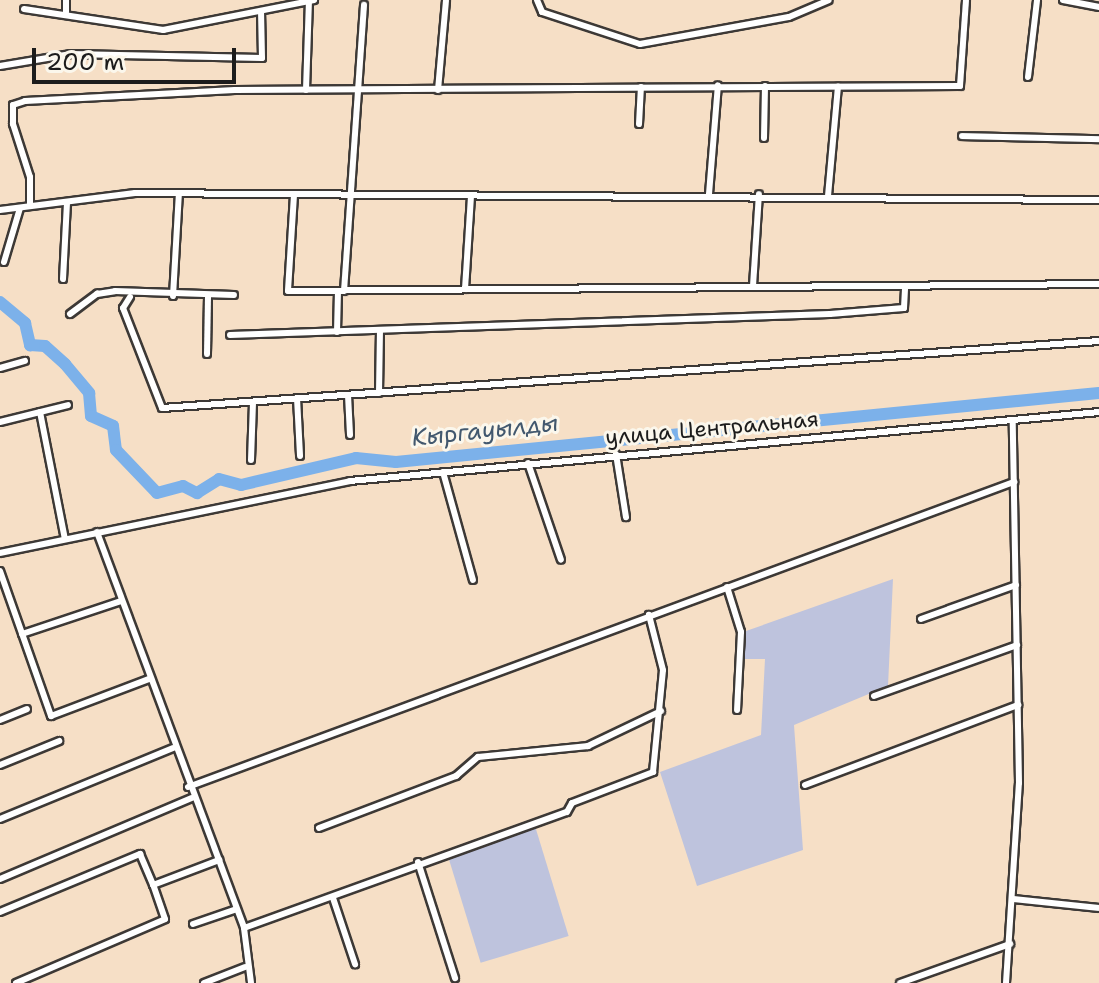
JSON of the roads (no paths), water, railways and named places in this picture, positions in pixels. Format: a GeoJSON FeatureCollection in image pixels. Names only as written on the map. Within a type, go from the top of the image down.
{"type":"FeatureCollection","features":[{"type":"Feature","properties":{"kind":"street"},"geometry":{"type":"LineString","coordinates":[[66,0],[66,12]]}},
{"type":"Feature","properties":{"kind":"street"},"geometry":{"type":"LineString","coordinates":[[24,9],[66,12],[163,30],[312,0],[306,90]]}},
{"type":"Feature","properties":{"kind":"street"},"geometry":{"type":"LineString","coordinates":[[438,90],[446,0]]}},
{"type":"Feature","properties":{"kind":"street"},"geometry":{"type":"LineString","coordinates":[[537,0],[542,12],[640,44],[789,17],[829,0]]}},
{"type":"Feature","properties":{"kind":"street"},"geometry":{"type":"LineString","coordinates":[[30,206],[13,105],[67,95],[306,90],[718,85],[960,86],[966,0]]}},
{"type":"Feature","properties":{"kind":"street"},"geometry":{"type":"LineString","coordinates":[[1028,77],[1037,0]]}},
{"type":"Feature","properties":{"kind":"street"},"geometry":{"type":"LineString","coordinates":[[1063,0],[1099,7]]}},
{"type":"Feature","properties":{"kind":"street"},"geometry":{"type":"LineString","coordinates":[[337,332],[352,195],[364,5]]}},
{"type":"Feature","properties":{"kind":"street"},"geometry":{"type":"LineString","coordinates":[[0,66],[71,54],[262,58],[261,11]]}},
{"type":"Feature","properties":{"kind":"street"},"geometry":{"type":"LineString","coordinates":[[709,194],[718,85]]}},
{"type":"Feature","properties":{"kind":"street"},"geometry":{"type":"LineString","coordinates":[[764,138],[765,86]]}},
{"type":"Feature","properties":{"kind":"street"},"geometry":{"type":"LineString","coordinates":[[828,196],[838,86]]}},
{"type":"Feature","properties":{"kind":"street"},"geometry":{"type":"LineString","coordinates":[[639,124],[641,87]]}},
{"type":"Feature","properties":{"kind":"street"},"geometry":{"type":"LineString","coordinates":[[962,136],[1099,139]]}},
{"type":"Feature","properties":{"kind":"street"},"geometry":{"type":"LineString","coordinates":[[0,210],[179,193],[471,195],[609,201],[709,194],[1099,200]]}},
{"type":"Feature","properties":{"kind":"street"},"geometry":{"type":"LineString","coordinates":[[173,296],[179,193]]}},
{"type":"Feature","properties":{"kind":"street"},"geometry":{"type":"LineString","coordinates":[[753,286],[759,194]]}},
{"type":"Feature","properties":{"kind":"street"},"geometry":{"type":"LineString","coordinates":[[294,195],[288,291],[1099,284]]}},
{"type":"Feature","properties":{"kind":"street"},"geometry":{"type":"LineString","coordinates":[[465,289],[471,195]]}},
{"type":"Feature","properties":{"kind":"street"},"geometry":{"type":"LineString","coordinates":[[63,279],[67,202]]}},
{"type":"Feature","properties":{"kind":"street"},"geometry":{"type":"LineString","coordinates":[[4,262],[20,208]]}},
{"type":"Feature","properties":{"kind":"street"},"geometry":{"type":"LineString","coordinates":[[230,335],[904,308],[905,286]]}},
{"type":"Feature","properties":{"kind":"street"},"geometry":{"type":"LineString","coordinates":[[70,314],[97,294],[130,297],[234,295]]}},
{"type":"Feature","properties":{"kind":"street"},"geometry":{"type":"LineString","coordinates":[[207,354],[208,296]]}},
{"type":"Feature","properties":{"kind":"street"},"geometry":{"type":"LineString","coordinates":[[130,297],[123,308],[162,408],[1099,341]]}},
{"type":"Feature","properties":{"kind":"street"},"geometry":{"type":"LineString","coordinates":[[379,393],[380,330]]}},
{"type":"Feature","properties":{"kind":"street"},"geometry":{"type":"LineString","coordinates":[[0,368],[25,361]]}},
{"type":"Feature","properties":{"kind":"street"},"geometry":{"type":"LineString","coordinates":[[348,395],[350,435]]}},
{"type":"Feature","properties":{"kind":"street"},"geometry":{"type":"LineString","coordinates":[[297,398],[300,456]]}},
{"type":"Feature","properties":{"kind":"street"},"geometry":{"type":"LineString","coordinates":[[251,460],[253,402]]}},
{"type":"Feature","properties":{"kind":"street"},"geometry":{"type":"LineString","coordinates":[[0,422],[68,405]]}},
{"type":"Feature","properties":{"kind":"street"},"geometry":{"type":"LineString","coordinates":[[40,412],[65,539]]}},
{"type":"Feature","properties":{"kind":"street","name":"улица Центральная"},"geometry":{"type":"LineString","coordinates":[[0,553],[249,498],[443,472],[1099,412]]}},
{"type":"Feature","properties":{"kind":"street"},"geometry":{"type":"LineString","coordinates":[[1006,983],[1014,899],[1018,705],[1013,422]]}},
{"type":"Feature","properties":{"kind":"street"},"geometry":{"type":"LineString","coordinates":[[616,454],[626,517]]}},
{"type":"Feature","properties":{"kind":"street"},"geometry":{"type":"LineString","coordinates":[[528,463],[561,560]]}},
{"type":"Feature","properties":{"kind":"street"},"geometry":{"type":"LineString","coordinates":[[443,472],[473,580]]}},
{"type":"Feature","properties":{"kind":"street"},"geometry":{"type":"LineString","coordinates":[[188,787],[1014,482]]}},
{"type":"Feature","properties":{"kind":"street"},"geometry":{"type":"LineString","coordinates":[[97,532],[173,748],[244,928],[245,967],[251,983]]}},
{"type":"Feature","properties":{"kind":"street"},"geometry":{"type":"LineString","coordinates":[[0,571],[51,716],[149,679]]}},
{"type":"Feature","properties":{"kind":"street"},"geometry":{"type":"LineString","coordinates":[[921,619],[1016,585]]}},
{"type":"Feature","properties":{"kind":"street"},"geometry":{"type":"LineString","coordinates":[[727,587],[741,632],[737,710]]}},
{"type":"Feature","properties":{"kind":"street"},"geometry":{"type":"LineString","coordinates":[[22,634],[121,601]]}},
{"type":"Feature","properties":{"kind":"street"},"geometry":{"type":"LineString","coordinates":[[244,928],[333,898],[418,862],[567,812],[572,803],[653,772],[661,711],[661,660],[649,615]]}},
{"type":"Feature","properties":{"kind":"street"},"geometry":{"type":"LineString","coordinates":[[874,696],[1017,645]]}},
{"type":"Feature","properties":{"kind":"street"},"geometry":{"type":"LineString","coordinates":[[805,785],[1018,705]]}},
{"type":"Feature","properties":{"kind":"street"},"geometry":{"type":"LineString","coordinates":[[0,720],[27,709]]}},
{"type":"Feature","properties":{"kind":"street"},"geometry":{"type":"LineString","coordinates":[[319,828],[456,776],[478,757],[588,746],[661,711]]}},
{"type":"Feature","properties":{"kind":"street"},"geometry":{"type":"LineString","coordinates":[[0,765],[59,741]]}},
{"type":"Feature","properties":{"kind":"street"},"geometry":{"type":"LineString","coordinates":[[0,819],[173,748]]}},
{"type":"Feature","properties":{"kind":"street"},"geometry":{"type":"LineString","coordinates":[[0,879],[192,798]]}},
{"type":"Feature","properties":{"kind":"street"},"geometry":{"type":"LineString","coordinates":[[0,912],[140,854],[165,919],[16,983]]}},
{"type":"Feature","properties":{"kind":"street"},"geometry":{"type":"LineString","coordinates":[[153,885],[219,860]]}},
{"type":"Feature","properties":{"kind":"street"},"geometry":{"type":"LineString","coordinates":[[418,862],[455,978]]}},
{"type":"Feature","properties":{"kind":"street"},"geometry":{"type":"LineString","coordinates":[[333,898],[355,964]]}},
{"type":"Feature","properties":{"kind":"street"},"geometry":{"type":"LineString","coordinates":[[1014,899],[1099,908]]}},
{"type":"Feature","properties":{"kind":"street"},"geometry":{"type":"LineString","coordinates":[[193,924],[237,909]]}},
{"type":"Feature","properties":{"kind":"street"},"geometry":{"type":"LineString","coordinates":[[900,983],[1010,944]]}},
{"type":"Feature","properties":{"kind":"street"},"geometry":{"type":"LineString","coordinates":[[204,983],[245,967]]}},
{"type":"Feature","properties":{"kind":"waterway","name":"Кыргауылды"},"geometry":{"type":"LineString","coordinates":[[0,302],[25,323],[30,345],[45,346],[89,393],[91,416],[113,426],[116,450],[157,493],[183,486],[197,493],[219,479],[241,485],[356,458],[396,462],[1099,393]]}}]}
